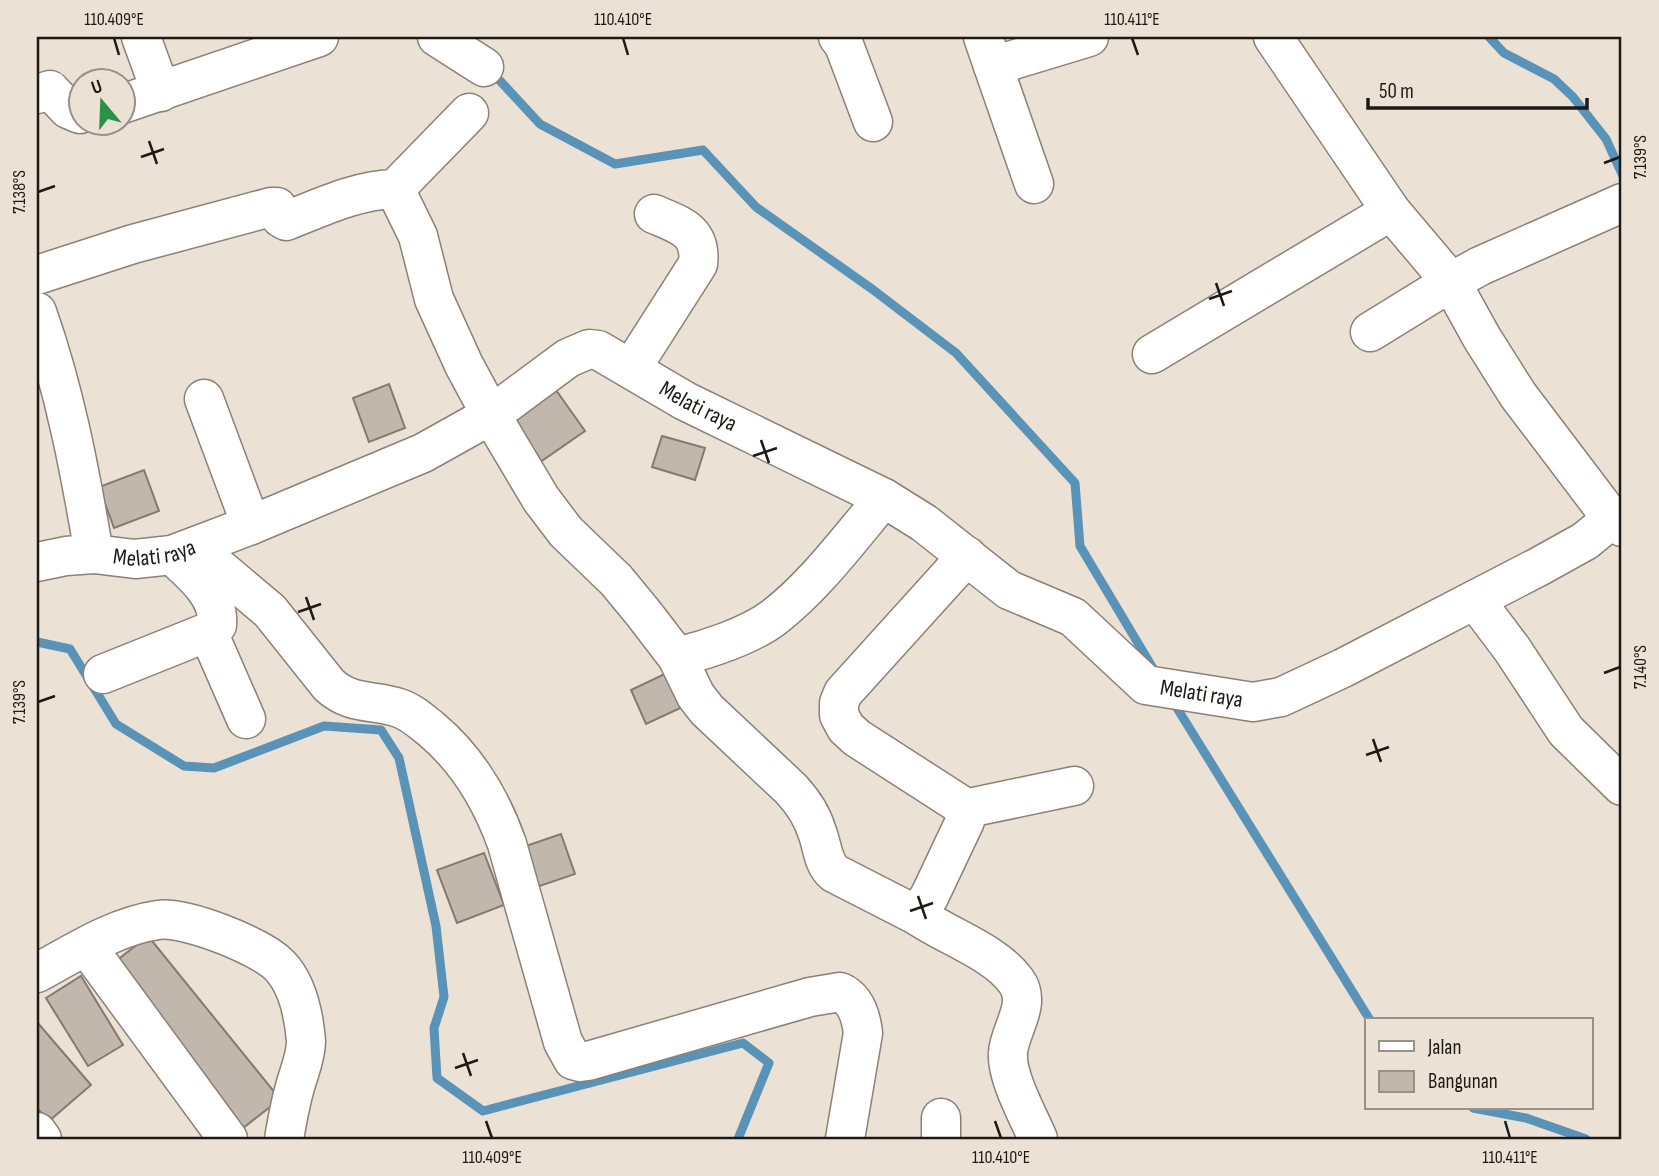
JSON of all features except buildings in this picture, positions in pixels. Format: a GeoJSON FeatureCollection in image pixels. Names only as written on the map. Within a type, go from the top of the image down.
{"type":"FeatureCollection","features":[{"type":"Feature","properties":{"kind":"street"},"geometry":{"type":"LineString","coordinates":[[141,37],[161,92]]}},
{"type":"Feature","properties":{"kind":"street"},"geometry":{"type":"LineString","coordinates":[[437,37],[484,67]]}},
{"type":"Feature","properties":{"kind":"street"},"geometry":{"type":"LineString","coordinates":[[838,37],[844,45],[873,122]]}},
{"type":"Feature","properties":{"kind":"street"},"geometry":{"type":"LineString","coordinates":[[1034,184],[988,51],[1088,37]]}},
{"type":"Feature","properties":{"kind":"street"},"geometry":{"type":"LineString","coordinates":[[1273,37],[1391,211],[1451,282],[1518,395],[1617,523]]}},
{"type":"Feature","properties":{"kind":"street"},"geometry":{"type":"LineString","coordinates":[[136,100],[307,39]]}},
{"type":"Feature","properties":{"kind":"street"},"geometry":{"type":"LineString","coordinates":[[37,94],[50,90],[66,107]]}},
{"type":"Feature","properties":{"kind":"street"},"geometry":{"type":"LineString","coordinates":[[37,275],[133,244],[271,207],[276,207],[281,218],[286,221],[352,196],[395,188],[469,113]]}},
{"type":"Feature","properties":{"kind":"street"},"geometry":{"type":"LineString","coordinates":[[395,188],[418,236],[434,299],[464,365],[541,499],[566,532],[685,655],[696,696],[707,710],[802,801],[818,834],[828,867],[834,873],[918,916],[993,960],[1019,984],[1022,1003],[1007,1055],[1018,1091],[1038,1139]]}},
{"type":"Feature","properties":{"kind":"street"},"geometry":{"type":"LineString","coordinates":[[1370,332],[1451,282],[1622,203]]}},
{"type":"Feature","properties":{"kind":"street"},"geometry":{"type":"LineString","coordinates":[[1152,354],[1391,211]]}},
{"type":"Feature","properties":{"kind":"street"},"geometry":{"type":"LineString","coordinates":[[631,369],[698,264],[697,244],[685,227],[653,214]]}},
{"type":"Feature","properties":{"kind":"street","name":"Melati raya"},"geometry":{"type":"LineString","coordinates":[[40,329],[62,387],[94,554],[135,559],[183,551],[251,525],[412,457],[491,415],[559,363],[579,352],[598,350],[685,401],[884,498],[924,523],[1009,590],[1073,617],[1161,687],[1252,702],[1281,696],[1343,668],[1617,523]]}},
{"type":"Feature","properties":{"kind":"street"},"geometry":{"type":"LineString","coordinates":[[204,399],[251,525]]}},
{"type":"Feature","properties":{"kind":"street"},"geometry":{"type":"LineString","coordinates":[[685,655],[737,637],[771,620],[796,599],[884,498]]}},
{"type":"Feature","properties":{"kind":"street"},"geometry":{"type":"LineString","coordinates":[[103,674],[214,630],[218,622],[209,595],[194,576],[183,551]]}},
{"type":"Feature","properties":{"kind":"street"},"geometry":{"type":"LineString","coordinates":[[183,551],[270,611],[337,693],[348,699],[400,708],[416,717],[444,740],[475,776],[498,817],[563,1042],[573,1060],[588,1061],[810,996],[840,992],[852,1000],[863,1033],[845,1139]]}},
{"type":"Feature","properties":{"kind":"street"},"geometry":{"type":"LineString","coordinates":[[37,562],[94,554]]}},
{"type":"Feature","properties":{"kind":"street"},"geometry":{"type":"LineString","coordinates":[[918,916],[965,821],[964,809],[858,738],[842,722],[839,704],[844,693],[967,556]]}},
{"type":"Feature","properties":{"kind":"street"},"geometry":{"type":"LineString","coordinates":[[1475,600],[1512,649],[1566,731],[1622,786]]}},
{"type":"Feature","properties":{"kind":"street"},"geometry":{"type":"LineString","coordinates":[[208,632],[246,719]]}},
{"type":"Feature","properties":{"kind":"street"},"geometry":{"type":"LineString","coordinates":[[964,809],[1074,786]]}},
{"type":"Feature","properties":{"kind":"street"},"geometry":{"type":"LineString","coordinates":[[37,973],[137,924],[161,919],[187,922],[218,933],[256,950],[280,966],[294,988],[303,1017],[306,1044],[284,1139]]}},
{"type":"Feature","properties":{"kind":"street"},"geometry":{"type":"LineString","coordinates":[[87,947],[228,1139]]}},
{"type":"Feature","properties":{"kind":"street"},"geometry":{"type":"LineString","coordinates":[[37,1132],[43,1139]]}},
{"type":"Feature","properties":{"kind":"waterway"},"geometry":{"type":"LineString","coordinates":[[1489,37],[1504,53],[1554,79],[1573,97],[1606,139],[1622,174]]}},
{"type":"Feature","properties":{"kind":"waterway"},"geometry":{"type":"LineString","coordinates":[[491,71],[540,124],[615,164],[703,150],[756,207],[872,289],[956,353],[1075,483],[1080,546],[1154,670]]}},
{"type":"Feature","properties":{"kind":"waterway"},"geometry":{"type":"LineString","coordinates":[[37,642],[70,649],[116,724],[184,766],[214,768],[324,726],[381,730],[399,758],[436,926],[444,997],[434,1028],[437,1078],[483,1111],[743,1043],[769,1063],[738,1139]]}},
{"type":"Feature","properties":{"kind":"waterway"},"geometry":{"type":"LineString","coordinates":[[1172,700],[1369,1018]]}},
{"type":"Feature","properties":{"kind":"waterway"},"geometry":{"type":"LineString","coordinates":[[1484,1110],[1526,1118],[1586,1139]]}}]}
